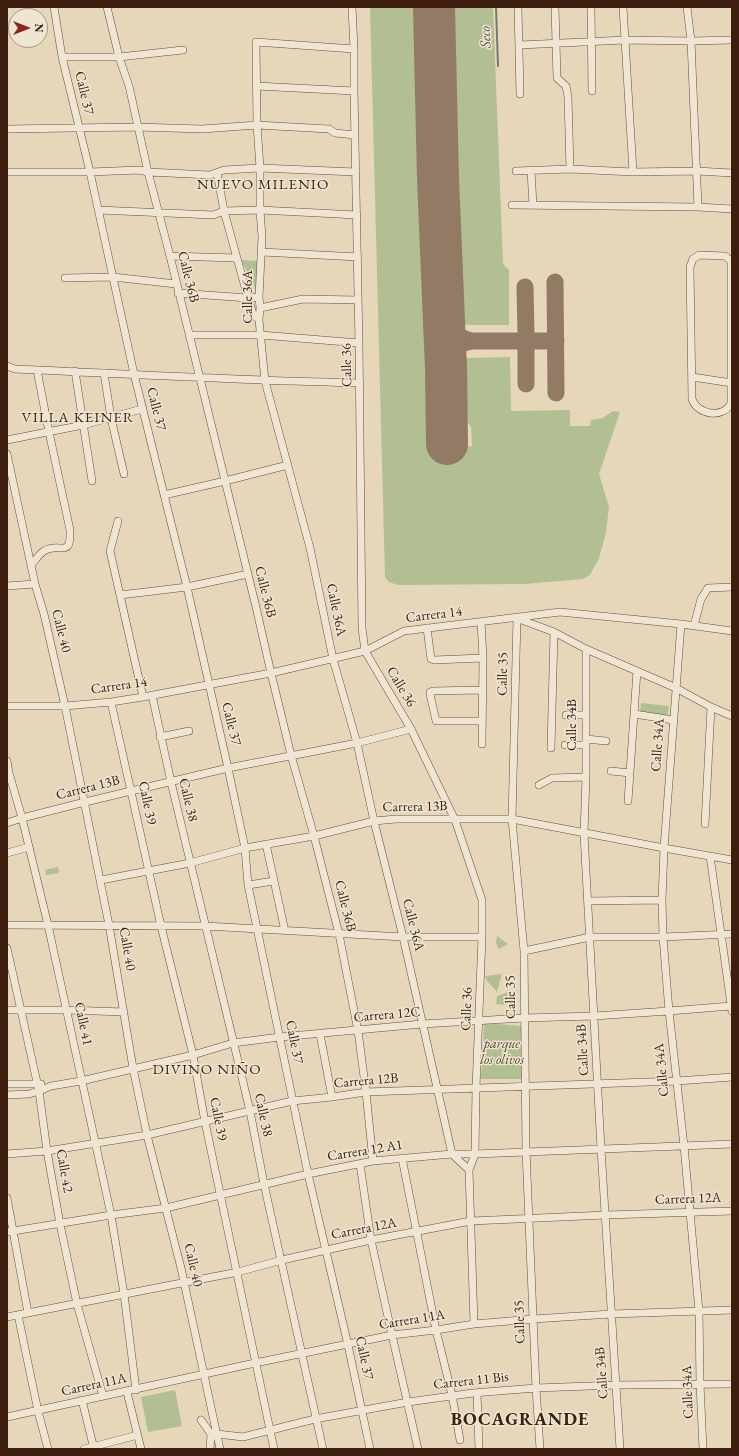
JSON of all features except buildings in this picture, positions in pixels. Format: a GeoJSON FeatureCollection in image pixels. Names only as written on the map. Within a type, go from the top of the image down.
{"type":"FeatureCollection","features":[{"type":"Feature","properties":{"kind":"street","name":"Calle 37"},"geometry":{"type":"LineString","coordinates":[[54,7],[62,57],[90,172],[142,409],[187,587],[228,768],[245,848],[248,885],[292,1101],[348,1345],[370,1449]]}},
{"type":"Feature","properties":{"kind":"street","name":"Calle 36B"},"geometry":{"type":"LineString","coordinates":[[107,7],[119,57],[129,86],[137,127],[248,574],[291,755],[314,836],[339,934],[358,1031],[373,1161]]}},
{"type":"Feature","properties":{"kind":"street","name":"Calle 36"},"geometry":{"type":"LineString","coordinates":[[352,7],[358,257],[362,628],[365,651],[411,729],[455,820],[482,900],[480,1022],[476,1088],[475,1154],[469,1170],[474,1324]]}},
{"type":"Feature","properties":{"kind":"street"},"geometry":{"type":"LineString","coordinates":[[518,7],[520,94]]}},
{"type":"Feature","properties":{"kind":"street"},"geometry":{"type":"LineString","coordinates":[[555,7],[556,78],[566,86],[568,97],[570,169]]}},
{"type":"Feature","properties":{"kind":"street"},"geometry":{"type":"LineString","coordinates":[[591,7],[592,91]]}},
{"type":"Feature","properties":{"kind":"street"},"geometry":{"type":"LineString","coordinates":[[623,7],[633,172]]}},
{"type":"Feature","properties":{"kind":"street"},"geometry":{"type":"LineString","coordinates":[[687,7],[691,41],[698,207]]}},
{"type":"Feature","properties":{"kind":"street"},"geometry":{"type":"LineString","coordinates":[[520,45],[625,40],[732,40]]}},
{"type":"Feature","properties":{"kind":"street","name":"Calle 36A"},"geometry":{"type":"LineString","coordinates":[[354,49],[256,42],[257,125],[262,237],[259,320],[265,381],[310,548],[333,659],[356,744],[403,937],[452,1154]]}},
{"type":"Feature","properties":{"kind":"street"},"geometry":{"type":"LineString","coordinates":[[62,57],[119,57],[183,50]]}},
{"type":"Feature","properties":{"kind":"street"},"geometry":{"type":"LineString","coordinates":[[256,86],[354,91]]}},
{"type":"Feature","properties":{"kind":"street"},"geometry":{"type":"LineString","coordinates":[[7,129],[137,127],[202,129],[257,125],[329,128],[334,133],[355,135]]}},
{"type":"Feature","properties":{"kind":"street"},"geometry":{"type":"LineString","coordinates":[[7,172],[90,172],[139,170],[148,172],[210,175],[224,170],[260,168],[356,172]]}},
{"type":"Feature","properties":{"kind":"street"},"geometry":{"type":"LineString","coordinates":[[516,171],[570,169],[633,172],[697,171],[732,173]]}},
{"type":"Feature","properties":{"kind":"street"},"geometry":{"type":"LineString","coordinates":[[531,171],[533,205]]}},
{"type":"Feature","properties":{"kind":"street"},"geometry":{"type":"LineString","coordinates":[[217,173],[224,212],[236,258],[253,314],[259,320]]}},
{"type":"Feature","properties":{"kind":"street"},"geometry":{"type":"LineString","coordinates":[[512,205],[698,207],[732,210]]}},
{"type":"Feature","properties":{"kind":"street"},"geometry":{"type":"LineString","coordinates":[[98,210],[213,215],[224,212],[260,210],[357,215]]}},
{"type":"Feature","properties":{"kind":"street"},"geometry":{"type":"LineString","coordinates":[[262,252],[358,257]]}},
{"type":"Feature","properties":{"kind":"street"},"geometry":{"type":"LineString","coordinates":[[722,255],[728,257],[731,263],[732,382],[731,403],[728,408],[720,413],[698,409],[694,404],[692,400],[690,267],[693,259],[699,256],[722,255]]}},
{"type":"Feature","properties":{"kind":"street"},"geometry":{"type":"LineString","coordinates":[[170,256],[236,258]]}},
{"type":"Feature","properties":{"kind":"street"},"geometry":{"type":"LineString","coordinates":[[65,278],[113,277],[176,284]]}},
{"type":"Feature","properties":{"kind":"street"},"geometry":{"type":"LineString","coordinates":[[178,293],[248,298],[259,297]]}},
{"type":"Feature","properties":{"kind":"street"},"geometry":{"type":"LineString","coordinates":[[260,308],[303,299],[358,300]]}},
{"type":"Feature","properties":{"kind":"street"},"geometry":{"type":"LineString","coordinates":[[189,335],[261,335],[359,343]]}},
{"type":"Feature","properties":{"kind":"street"},"geometry":{"type":"LineString","coordinates":[[7,366],[15,369],[104,372],[265,381],[360,383]]}},
{"type":"Feature","properties":{"kind":"street"},"geometry":{"type":"LineString","coordinates":[[31,565],[44,551],[66,548],[71,542],[70,530],[37,370]]}},
{"type":"Feature","properties":{"kind":"street"},"geometry":{"type":"LineString","coordinates":[[75,371],[92,481]]}},
{"type":"Feature","properties":{"kind":"street"},"geometry":{"type":"LineString","coordinates":[[104,372],[111,418],[124,474]]}},
{"type":"Feature","properties":{"kind":"street"},"geometry":{"type":"LineString","coordinates":[[692,377],[732,382]]}},
{"type":"Feature","properties":{"kind":"street"},"geometry":{"type":"LineString","coordinates":[[7,440],[83,425],[142,409]]}},
{"type":"Feature","properties":{"kind":"street","name":"Calle 40"},"geometry":{"type":"LineString","coordinates":[[7,454],[35,584],[44,614],[65,706],[85,802],[101,880],[133,1068],[147,1135],[184,1283],[220,1449]]}},
{"type":"Feature","properties":{"kind":"street"},"geometry":{"type":"LineString","coordinates":[[164,495],[288,465]]}},
{"type":"Feature","properties":{"kind":"street"},"geometry":{"type":"LineString","coordinates":[[118,521],[110,551],[143,697]]}},
{"type":"Feature","properties":{"kind":"street"},"geometry":{"type":"LineString","coordinates":[[120,595],[187,587],[248,574]]}},
{"type":"Feature","properties":{"kind":"street"},"geometry":{"type":"LineString","coordinates":[[7,586],[35,584]]}},
{"type":"Feature","properties":{"kind":"street"},"geometry":{"type":"LineString","coordinates":[[694,626],[701,599],[708,588],[732,588]]}},
{"type":"Feature","properties":{"kind":"street"},"geometry":{"type":"LineString","coordinates":[[517,618],[560,612],[681,624],[732,631]]}},
{"type":"Feature","properties":{"kind":"street","name":"Carrera 14"},"geometry":{"type":"LineString","coordinates":[[7,706],[65,706],[111,702],[143,697],[271,673],[365,651],[404,631],[517,618],[554,632],[586,649],[676,688],[732,716]]}},
{"type":"Feature","properties":{"kind":"street","name":"Calle 35"},"geometry":{"type":"LineString","coordinates":[[517,618],[512,819],[524,951],[524,1087],[526,1151],[540,1449]]}},
{"type":"Feature","properties":{"kind":"street"},"geometry":{"type":"LineString","coordinates":[[481,622],[482,744]]}},
{"type":"Feature","properties":{"kind":"street","name":"Calle 34A"},"geometry":{"type":"LineString","coordinates":[[681,624],[664,848],[662,900],[663,937],[669,1011],[684,1146],[699,1311],[703,1449]]}},
{"type":"Feature","properties":{"kind":"street"},"geometry":{"type":"LineString","coordinates":[[427,628],[431,659],[482,658]]}},
{"type":"Feature","properties":{"kind":"street"},"geometry":{"type":"LineString","coordinates":[[551,748],[554,632]]}},
{"type":"Feature","properties":{"kind":"street","name":"Calle 34B"},"geometry":{"type":"LineString","coordinates":[[586,649],[586,777],[584,834],[597,1084],[620,1449]]}},
{"type":"Feature","properties":{"kind":"street"},"geometry":{"type":"LineString","coordinates":[[628,801],[638,671]]}},
{"type":"Feature","properties":{"kind":"street"},"geometry":{"type":"LineString","coordinates":[[482,690],[430,692],[436,721],[482,721]]}},
{"type":"Feature","properties":{"kind":"street","name":"Calle 38"},"geometry":{"type":"LineString","coordinates":[[152,695],[160,737],[250,1111],[264,1184],[282,1260],[315,1419],[323,1449]]}},
{"type":"Feature","properties":{"kind":"street","name":"Calle 39"},"geometry":{"type":"LineString","coordinates":[[111,702],[161,926],[193,1055],[220,1195],[238,1272],[274,1449]]}},
{"type":"Feature","properties":{"kind":"street"},"geometry":{"type":"LineString","coordinates":[[705,824],[711,706]]}},
{"type":"Feature","properties":{"kind":"street"},"geometry":{"type":"LineString","coordinates":[[634,714],[673,720]]}},
{"type":"Feature","properties":{"kind":"street"},"geometry":{"type":"LineString","coordinates":[[566,715],[585,715]]}},
{"type":"Feature","properties":{"kind":"street","name":"Carrera 13B"},"geometry":{"type":"LineString","coordinates":[[7,823],[131,790],[291,755],[356,744],[411,729]]}},
{"type":"Feature","properties":{"kind":"street"},"geometry":{"type":"LineString","coordinates":[[160,737],[189,731]]}},
{"type":"Feature","properties":{"kind":"street"},"geometry":{"type":"LineString","coordinates":[[565,745],[606,741]]}},
{"type":"Feature","properties":{"kind":"street","name":"Calle 41"},"geometry":{"type":"LineString","coordinates":[[7,762],[8,773],[22,818],[48,925],[111,1215],[124,1294],[136,1390]]}},
{"type":"Feature","properties":{"kind":"street"},"geometry":{"type":"LineString","coordinates":[[611,771],[630,773]]}},
{"type":"Feature","properties":{"kind":"street"},"geometry":{"type":"LineString","coordinates":[[539,785],[552,778],[586,777]]}},
{"type":"Feature","properties":{"kind":"street","name":"Carrera 13B"},"geometry":{"type":"LineString","coordinates":[[101,880],[190,863],[245,848],[314,836],[374,821],[396,819],[512,819],[584,834],[732,860]]}},
{"type":"Feature","properties":{"kind":"street"},"geometry":{"type":"LineString","coordinates":[[266,844],[285,931]]}},
{"type":"Feature","properties":{"kind":"street"},"geometry":{"type":"LineString","coordinates":[[7,853],[29,847]]}},
{"type":"Feature","properties":{"kind":"street"},"geometry":{"type":"LineString","coordinates":[[710,856],[732,1008]]}},
{"type":"Feature","properties":{"kind":"street"},"geometry":{"type":"LineString","coordinates":[[248,885],[274,881]]}},
{"type":"Feature","properties":{"kind":"street"},"geometry":{"type":"LineString","coordinates":[[588,901],[662,900]]}},
{"type":"Feature","properties":{"kind":"street"},"geometry":{"type":"LineString","coordinates":[[7,925],[205,926],[403,937],[482,937]]}},
{"type":"Feature","properties":{"kind":"street"},"geometry":{"type":"LineString","coordinates":[[524,951],[590,937],[663,937],[732,934]]}},
{"type":"Feature","properties":{"kind":"street","name":"Calle 42"},"geometry":{"type":"LineString","coordinates":[[7,948],[39,1091],[47,1151],[60,1224],[77,1304],[103,1396]]}},
{"type":"Feature","properties":{"kind":"street","name":"Carrera 12C"},"geometry":{"type":"LineString","coordinates":[[7,1095],[29,1094],[51,1086],[81,1081],[193,1055],[233,1043],[280,1037],[422,1024],[732,1008]]}},
{"type":"Feature","properties":{"kind":"street"},"geometry":{"type":"LineString","coordinates":[[7,1010],[124,1012]]}},
{"type":"Feature","properties":{"kind":"street"},"geometry":{"type":"LineString","coordinates":[[320,1034],[332,1097]]}},
{"type":"Feature","properties":{"kind":"street","name":"Carrera 12B"},"geometry":{"type":"LineString","coordinates":[[7,1154],[47,1151],[147,1135],[292,1101],[366,1092],[677,1081],[732,1077]]}},
{"type":"Feature","properties":{"kind":"street","name":"Carrera 12C"},"geometry":{"type":"LineString","coordinates":[[7,1084],[37,1083],[51,1086]]}},
{"type":"Feature","properties":{"kind":"street","name":"Carrera 12 A1"},"geometry":{"type":"LineString","coordinates":[[10,1231],[166,1208],[308,1174],[373,1161],[452,1154],[732,1144]]}},
{"type":"Feature","properties":{"kind":"street"},"geometry":{"type":"LineString","coordinates":[[452,1154],[469,1170]]}},
{"type":"Feature","properties":{"kind":"street"},"geometry":{"type":"LineString","coordinates":[[402,1158],[436,1330],[452,1395],[460,1440]]}},
{"type":"Feature","properties":{"kind":"street"},"geometry":{"type":"LineString","coordinates":[[360,1164],[371,1240],[418,1449]]}},
{"type":"Feature","properties":{"kind":"street"},"geometry":{"type":"LineString","coordinates":[[7,1198],[10,1231],[28,1313]]}},
{"type":"Feature","properties":{"kind":"street","name":"Carrera 12A"},"geometry":{"type":"LineString","coordinates":[[7,1317],[238,1272],[282,1260],[371,1240],[471,1221],[732,1211]]}},
{"type":"Feature","properties":{"kind":"street","name":"Carrera 11A"},"geometry":{"type":"LineString","coordinates":[[7,1417],[392,1335],[474,1324],[533,1319],[612,1314],[732,1310]]}},
{"type":"Feature","properties":{"kind":"street"},"geometry":{"type":"LineString","coordinates":[[18,1315],[38,1411],[48,1449]]}},
{"type":"Feature","properties":{"kind":"street","name":"Carrera 11 Bis"},"geometry":{"type":"LineString","coordinates":[[217,1434],[243,1437],[315,1419],[452,1395],[536,1388],[616,1385],[732,1384]]}},
{"type":"Feature","properties":{"kind":"street"},"geometry":{"type":"LineString","coordinates":[[127,1392],[141,1449]]}},
{"type":"Feature","properties":{"kind":"street"},"geometry":{"type":"LineString","coordinates":[[477,1393],[479,1449]]}},
{"type":"Feature","properties":{"kind":"street"},"geometry":{"type":"LineString","coordinates":[[82,1400],[94,1448]]}},
{"type":"Feature","properties":{"kind":"street"},"geometry":{"type":"LineString","coordinates":[[202,1420],[211,1434],[210,1449]]}},
{"type":"Feature","properties":{"kind":"street"},"geometry":{"type":"LineString","coordinates":[[84,1449],[94,1448],[138,1435]]}},
{"type":"Feature","properties":{"kind":"green space"},"geometry":{"type":"Polygon","coordinates":[[[370,7],[421,7],[434,448],[472,446],[471,427],[461,413],[460,365],[467,358],[510,357],[511,410],[513,411],[570,410],[570,426],[590,426],[591,420],[603,418],[613,411],[620,412],[599,474],[609,507],[606,533],[599,558],[590,575],[583,579],[524,584],[398,585],[389,582],[385,577],[370,7]]]}},
{"type":"Feature","properties":{"kind":"green space"},"geometry":{"type":"Polygon","coordinates":[[[449,7],[493,7],[503,264],[509,270],[509,325],[468,325],[462,322],[458,317],[449,7]]]}},
{"type":"Feature","properties":{"kind":"green space"},"geometry":{"type":"Polygon","coordinates":[[[241,260],[258,261],[257,291],[241,260]]]}},
{"type":"Feature","properties":{"kind":"green space"},"geometry":{"type":"Polygon","coordinates":[[[641,703],[669,706],[667,718],[640,714],[641,703]]]}},
{"type":"Feature","properties":{"kind":"green space"},"geometry":{"type":"Polygon","coordinates":[[[58,867],[59,873],[46,875],[45,870],[58,867]]]}},
{"type":"Feature","properties":{"kind":"green space"},"geometry":{"type":"Polygon","coordinates":[[[497,936],[508,944],[499,949],[496,943],[497,936]]]}},
{"type":"Feature","properties":{"kind":"green space"},"geometry":{"type":"Polygon","coordinates":[[[502,974],[497,992],[487,981],[485,976],[502,974]]]}},
{"type":"Feature","properties":{"kind":"green space"},"geometry":{"type":"Polygon","coordinates":[[[508,992],[506,1005],[496,1004],[497,996],[508,992]]]}},
{"type":"Feature","properties":{"kind":"green space","name":"parque los olivos"},"geometry":{"type":"Polygon","coordinates":[[[484,1023],[523,1026],[521,1079],[481,1079],[484,1023]]]}},
{"type":"Feature","properties":{"kind":"green space"},"geometry":{"type":"Polygon","coordinates":[[[175,1390],[182,1426],[148,1432],[141,1397],[175,1390]]]}},
{"type":"Feature","properties":{"kind":"waterway","name":"Seco"},"geometry":{"type":"LineString","coordinates":[[496,7],[498,66]]}},
{"type":"Feature","properties":{"kind":"taxiway"},"geometry":{"type":"LineString","coordinates":[[555,282],[556,393]]}},
{"type":"Feature","properties":{"kind":"taxiway"},"geometry":{"type":"LineString","coordinates":[[525,287],[526,335],[525,339],[521,341],[526,346],[526,384]]}},
{"type":"Feature","properties":{"kind":"taxiway"},"geometry":{"type":"LineString","coordinates":[[443,319],[455,334],[472,341],[556,341]]}},
{"type":"Feature","properties":{"kind":"taxiway"},"geometry":{"type":"LineString","coordinates":[[446,368],[449,356],[453,349],[460,344],[472,341]]}},
{"type":"Feature","properties":{"kind":"runway"},"geometry":{"type":"LineString","coordinates":[[434,7],[438,179],[446,368],[447,444]]}},
{"type":"Feature","properties":{"kind":"district","name":"NUEVO MILENIO"},"geometry":{"type":"Point","coordinates":[263,185]}},
{"type":"Feature","properties":{"kind":"district","name":"VILLA KEINER"},"geometry":{"type":"Point","coordinates":[78,418]}},
{"type":"Feature","properties":{"kind":"district","name":"DIVINO NIÑO"},"geometry":{"type":"Point","coordinates":[207,1070]}},
{"type":"Feature","properties":{"kind":"district","name":"BOCAGRANDE"},"geometry":{"type":"Point","coordinates":[520,1420]}}]}
